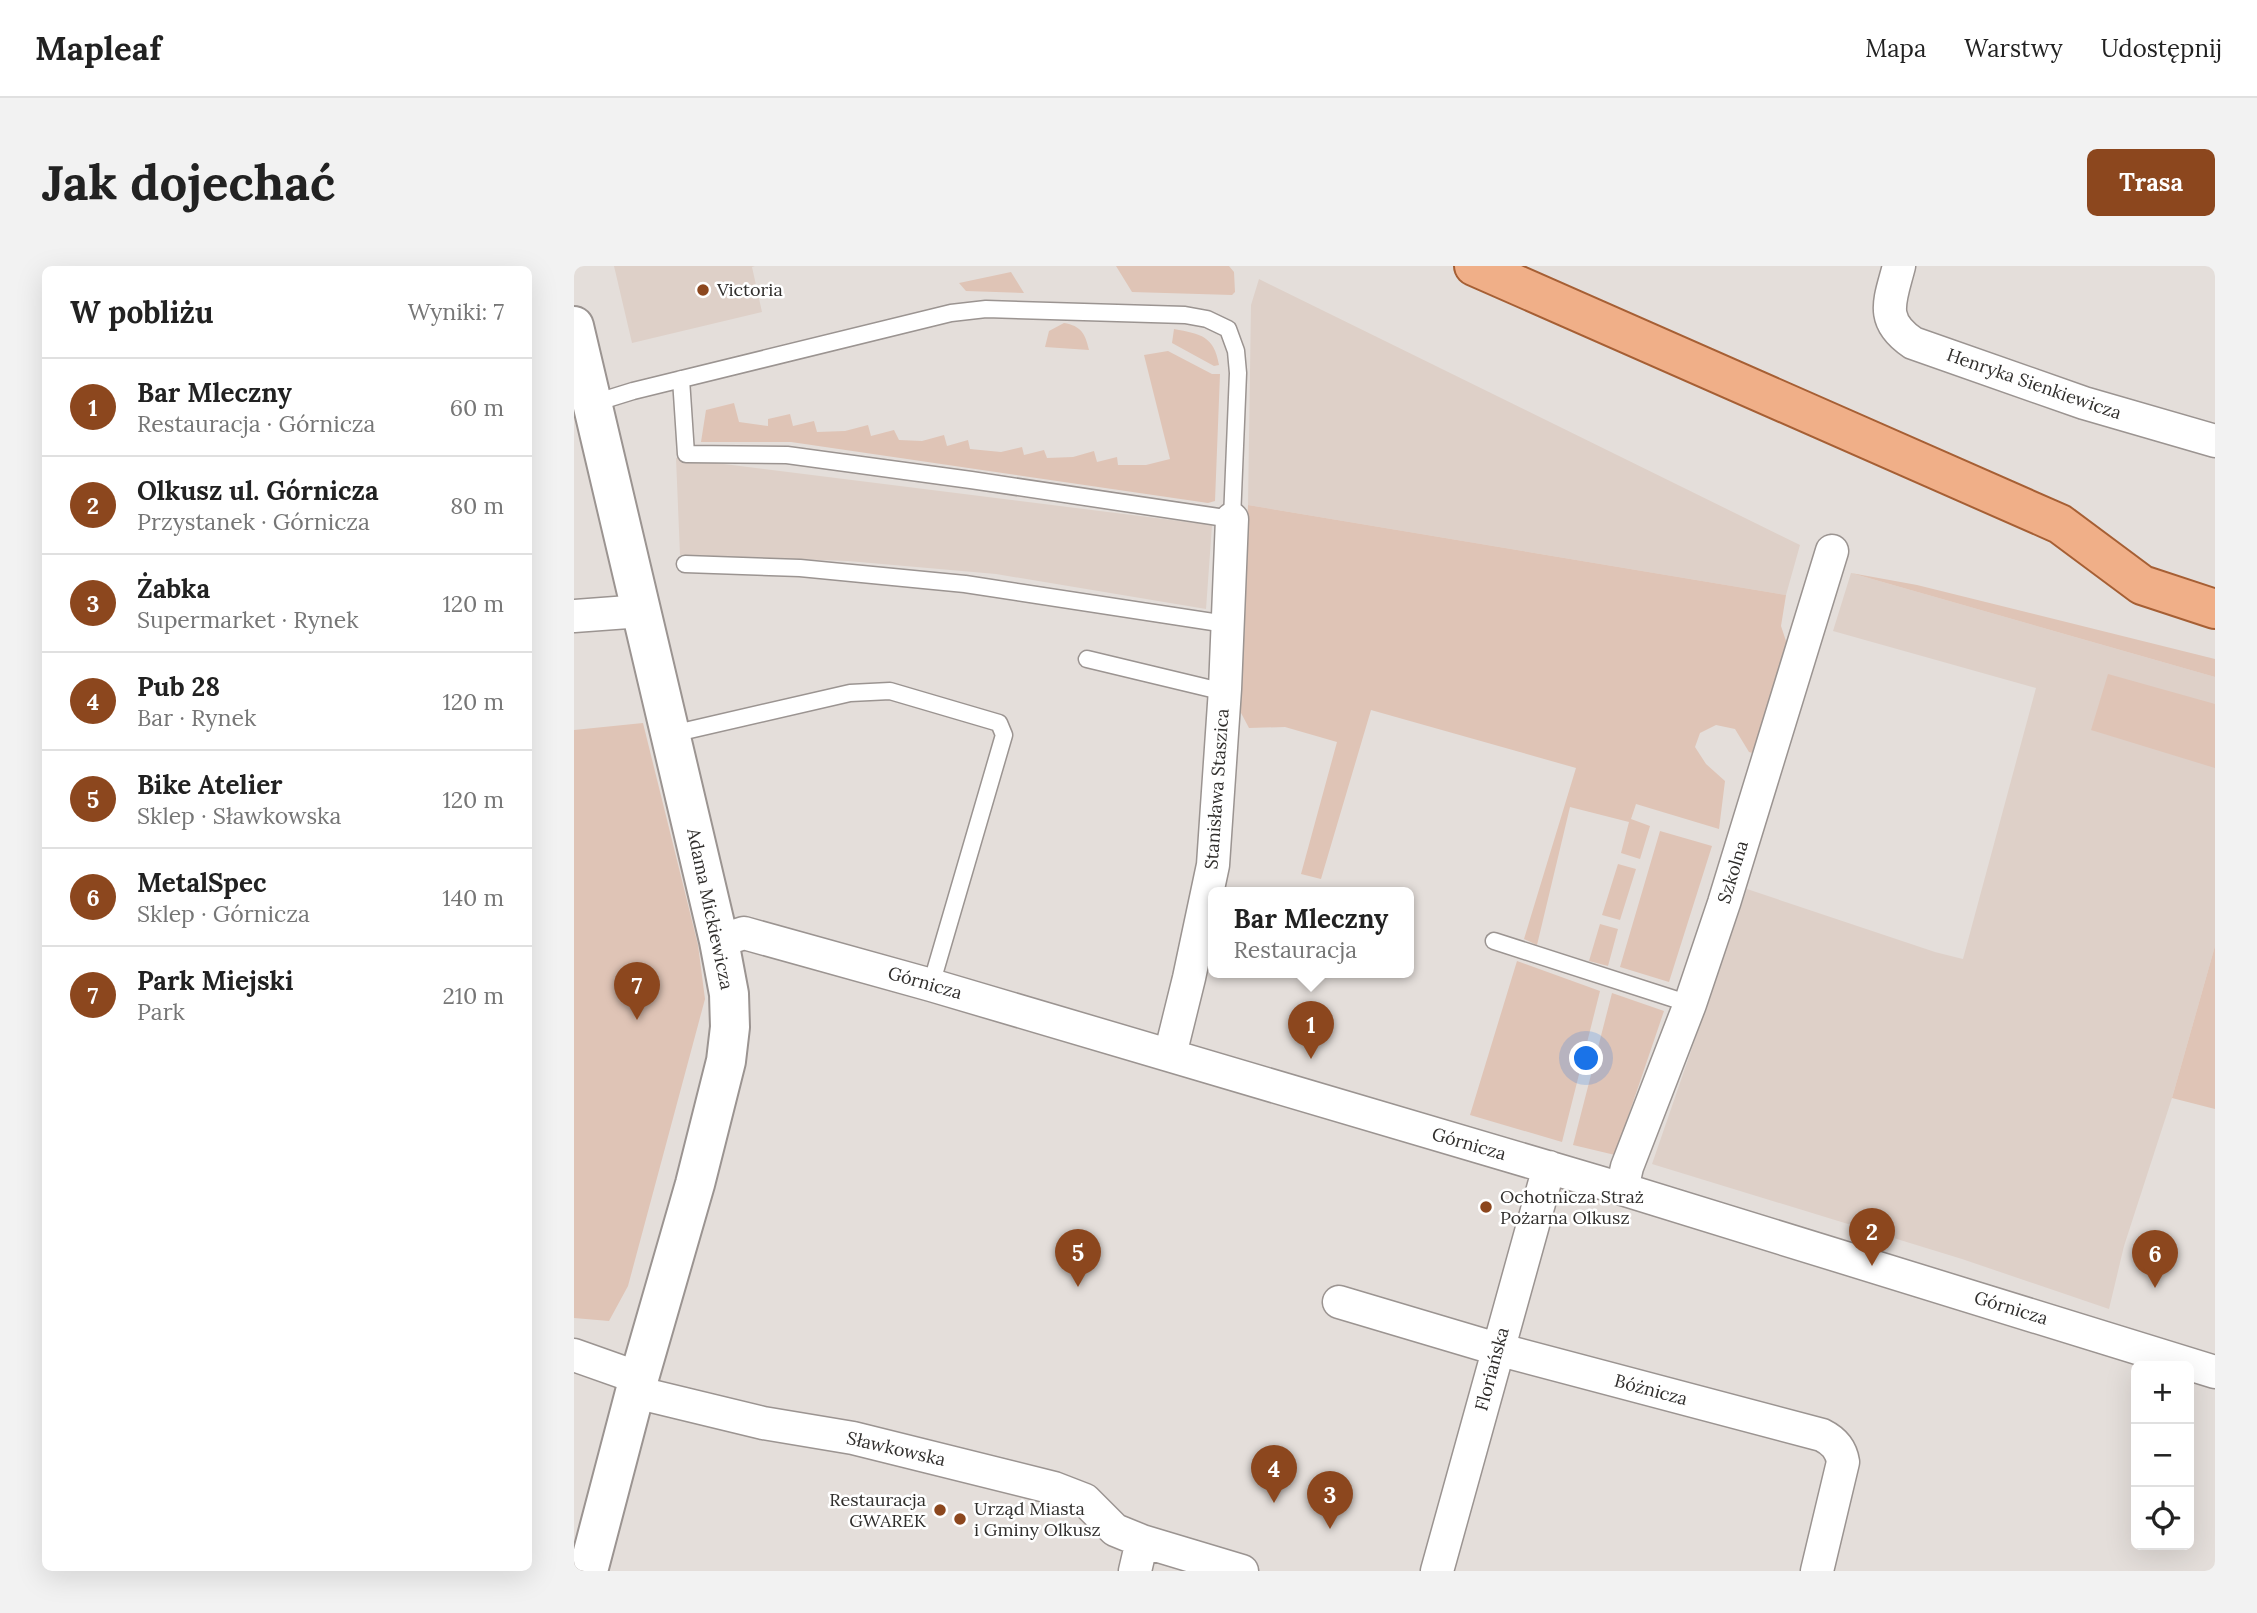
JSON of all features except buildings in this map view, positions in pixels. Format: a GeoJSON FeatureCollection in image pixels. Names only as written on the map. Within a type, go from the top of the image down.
{"type":"FeatureCollection","features":[{"type":"Feature","properties":{"kind":"main road"},"geometry":{"type":"LineString","coordinates":[[1474,266],[2060,524],[2142,585],[2215,609]]}},
{"type":"Feature","properties":{"kind":"street","name":"Henryka Sienkiewicza"},"geometry":{"type":"LineString","coordinates":[[1896,279],[1889,315],[1896,332],[1913,343],[2084,403],[2215,442]]}},
{"type":"Feature","properties":{"kind":"street","name":"Adama Mickiewicza"},"geometry":{"type":"LineString","coordinates":[[574,326],[582,407],[642,611],[672,734],[719,941],[729,994],[730,1027],[726,1061],[695,1184],[637,1385],[588,1571]]}},
{"type":"Feature","properties":{"kind":"street","name":"Stanisława Staszica"},"geometry":{"type":"LineString","coordinates":[[1208,887],[1213,865],[1232,519]]}},
{"type":"Feature","properties":{"kind":"street","name":"Szkolna"},"geometry":{"type":"LineString","coordinates":[[1622,1189],[1724,903],[1832,551]]}},
{"type":"Feature","properties":{"kind":"street"},"geometry":{"type":"LineString","coordinates":[[574,616],[642,611]]}},
{"type":"Feature","properties":{"kind":"street","name":"Stanisława Staszica"},"geometry":{"type":"LineString","coordinates":[[1170,1055],[1208,889]]}},
{"type":"Feature","properties":{"kind":"street","name":"Górnicza"},"geometry":{"type":"LineString","coordinates":[[719,941],[744,933],[932,985],[1622,1189],[2215,1372]]}},
{"type":"Feature","properties":{"kind":"street","name":"Floriańska"},"geometry":{"type":"LineString","coordinates":[[1437,1571],[1549,1167]]}},
{"type":"Feature","properties":{"kind":"street","name":"Bóżnicza"},"geometry":{"type":"LineString","coordinates":[[1339,1302],[1497,1349],[1822,1435],[1832,1440],[1842,1454],[1843,1462],[1817,1571]]}},
{"type":"Feature","properties":{"kind":"street","name":"Sławkowska"},"geometry":{"type":"LineString","coordinates":[[574,1355],[637,1385],[763,1423],[853,1438],[1054,1488],[1085,1500],[1115,1530],[1142,1541],[1242,1571]]}},
{"type":"Feature","properties":{"kind":"street"},"geometry":{"type":"LineString","coordinates":[[1135,1571],[1142,1541]]}},
{"type":"Feature","properties":{"kind":"lane"},"geometry":{"type":"LineString","coordinates":[[582,407],[681,379],[951,313],[1027,310],[1185,315],[1208,319],[1228,328],[1236,351],[1238,373],[1232,519],[787,455],[686,454],[681,379]]}},
{"type":"Feature","properties":{"kind":"lane"},"geometry":{"type":"LineString","coordinates":[[685,564],[800,568],[965,584],[1226,624]]}},
{"type":"Feature","properties":{"kind":"lane"},"geometry":{"type":"LineString","coordinates":[[1087,659],[1212,689],[1224,689]]}},
{"type":"Feature","properties":{"kind":"lane"},"geometry":{"type":"LineString","coordinates":[[672,734],[850,693],[890,691],[999,723],[1004,735],[932,985]]}},
{"type":"Feature","properties":{"kind":"lane"},"geometry":{"type":"LineString","coordinates":[[1494,941],[1690,1004]]}},
{"type":"Feature","properties":{"kind":"shaded area","name":"Victoria"},"geometry":{"type":"Polygon","coordinates":[[[614,266],[755,266],[752,267],[762,312],[632,343],[614,266]]]}},
{"type":"Feature","properties":{"kind":"shaded area"},"geometry":{"type":"Polygon","coordinates":[[[1116,266],[1229,266],[1234,272],[1235,292],[1232,295],[1132,292],[1116,266]]]}},
{"type":"Feature","properties":{"kind":"shaded area"},"geometry":{"type":"Polygon","coordinates":[[[1011,272],[1024,293],[966,291],[959,283],[1011,272]]]}},
{"type":"Feature","properties":{"kind":"shaded area"},"geometry":{"type":"Polygon","coordinates":[[[1259,279],[1800,545],[1786,595],[1248,505],[1251,305],[1259,279]]]}},
{"type":"Feature","properties":{"kind":"shaded area"},"geometry":{"type":"Polygon","coordinates":[[[1064,323],[1081,331],[1089,350],[1045,347],[1049,331],[1064,323]]]}},
{"type":"Feature","properties":{"kind":"shaded area"},"geometry":{"type":"Polygon","coordinates":[[[1174,329],[1199,335],[1210,342],[1219,365],[1214,366],[1172,343],[1174,329]]]}},
{"type":"Feature","properties":{"kind":"shaded area"},"geometry":{"type":"Polygon","coordinates":[[[1168,351],[1212,374],[1220,374],[1215,501],[1208,503],[791,442],[701,442],[706,410],[734,403],[739,422],[768,426],[768,419],[790,414],[793,426],[814,421],[817,432],[845,431],[868,425],[871,436],[894,430],[899,440],[922,441],[944,435],[947,446],[968,440],[970,449],[1001,452],[1022,447],[1024,455],[1044,450],[1047,458],[1073,457],[1094,451],[1097,462],[1117,457],[1118,465],[1146,465],[1170,459],[1144,355],[1168,351]]]}},
{"type":"Feature","properties":{"kind":"shaded area"},"geometry":{"type":"Polygon","coordinates":[[[676,458],[1212,525],[1206,609],[996,574],[848,561],[680,555],[676,458]]]}},
{"type":"Feature","properties":{"kind":"shaded area"},"geometry":{"type":"Polygon","coordinates":[[[1248,505],[1786,595],[1781,626],[1789,650],[1759,755],[1749,752],[1735,729],[1716,725],[1700,733],[1695,747],[1706,764],[1725,781],[1719,829],[1636,804],[1631,819],[1650,826],[1640,859],[1621,853],[1629,822],[1570,807],[1537,945],[1524,939],[1576,768],[1371,710],[1321,879],[1301,874],[1337,742],[1285,727],[1249,728],[1240,711],[1248,505]]]}},
{"type":"Feature","properties":{"kind":"shaded area"},"geometry":{"type":"Polygon","coordinates":[[[1851,573],[2215,677],[2215,946],[2172,1098],[2124,1246],[2109,1309],[1962,1259],[1652,1164],[1747,889],[1963,959],[2036,688],[1833,631],[1851,573]]]}},
{"type":"Feature","properties":{"kind":"shaded area"},"geometry":{"type":"Polygon","coordinates":[[[1851,573],[1917,585],[2215,659],[2215,677],[1851,573]]]}},
{"type":"Feature","properties":{"kind":"shaded area"},"geometry":{"type":"Polygon","coordinates":[[[2108,674],[2215,704],[2215,768],[2091,730],[2108,674]]]}},
{"type":"Feature","properties":{"kind":"shaded area"},"geometry":{"type":"Polygon","coordinates":[[[643,723],[698,945],[705,999],[628,1286],[609,1321],[574,1318],[574,730],[643,723]]]}},
{"type":"Feature","properties":{"kind":"shaded area"},"geometry":{"type":"Polygon","coordinates":[[[1660,831],[1712,846],[1669,982],[1620,967],[1660,831]]]}},
{"type":"Feature","properties":{"kind":"shaded area"},"geometry":{"type":"Polygon","coordinates":[[[1618,864],[1636,869],[1620,920],[1602,915],[1618,864]]]}},
{"type":"Feature","properties":{"kind":"shaded area"},"geometry":{"type":"Polygon","coordinates":[[[1600,924],[1618,929],[1608,966],[1589,961],[1600,924]]]}},
{"type":"Feature","properties":{"kind":"shaded area"},"geometry":{"type":"Polygon","coordinates":[[[2215,946],[2215,1109],[2172,1098],[2215,946]]]}},
{"type":"Feature","properties":{"kind":"shaded area"},"geometry":{"type":"Polygon","coordinates":[[[1517,961],[1600,991],[1562,1142],[1470,1115],[1517,961]]]}},
{"type":"Feature","properties":{"kind":"shaded area"},"geometry":{"type":"Polygon","coordinates":[[[1612,993],[1664,1011],[1615,1155],[1573,1145],[1612,993]]]}},
{"type":"Feature","properties":{"kind":"place","name":"Victoria"},"geometry":{"type":"Point","coordinates":[703,290]}},
{"type":"Feature","properties":{"kind":"place","name":"Park Miejski"},"geometry":{"type":"Point","coordinates":[637,1020]}},
{"type":"Feature","properties":{"kind":"place","name":"Bar Mleczny"},"geometry":{"type":"Point","coordinates":[1311,1059]}},
{"type":"Feature","properties":{"kind":"place","name":"Ochotnicza Straż Pożarna Olkusz"},"geometry":{"type":"Point","coordinates":[1486,1207]}},
{"type":"Feature","properties":{"kind":"place","name":"Olkusz ul. Górnicza"},"geometry":{"type":"Point","coordinates":[1872,1266]}},
{"type":"Feature","properties":{"kind":"place","name":"Bike Atelier"},"geometry":{"type":"Point","coordinates":[1078,1287]}},
{"type":"Feature","properties":{"kind":"place","name":"MetalSpec"},"geometry":{"type":"Point","coordinates":[2155,1288]}},
{"type":"Feature","properties":{"kind":"place","name":"Pub 28"},"geometry":{"type":"Point","coordinates":[1274,1503]}},
{"type":"Feature","properties":{"kind":"place","name":"Restauracja GWAREK"},"geometry":{"type":"Point","coordinates":[940,1510]}},
{"type":"Feature","properties":{"kind":"place","name":"Urząd Miasta i Gminy Olkusz"},"geometry":{"type":"Point","coordinates":[960,1519]}},
{"type":"Feature","properties":{"kind":"place","name":"Żabka"},"geometry":{"type":"Point","coordinates":[1330,1529]}}]}
